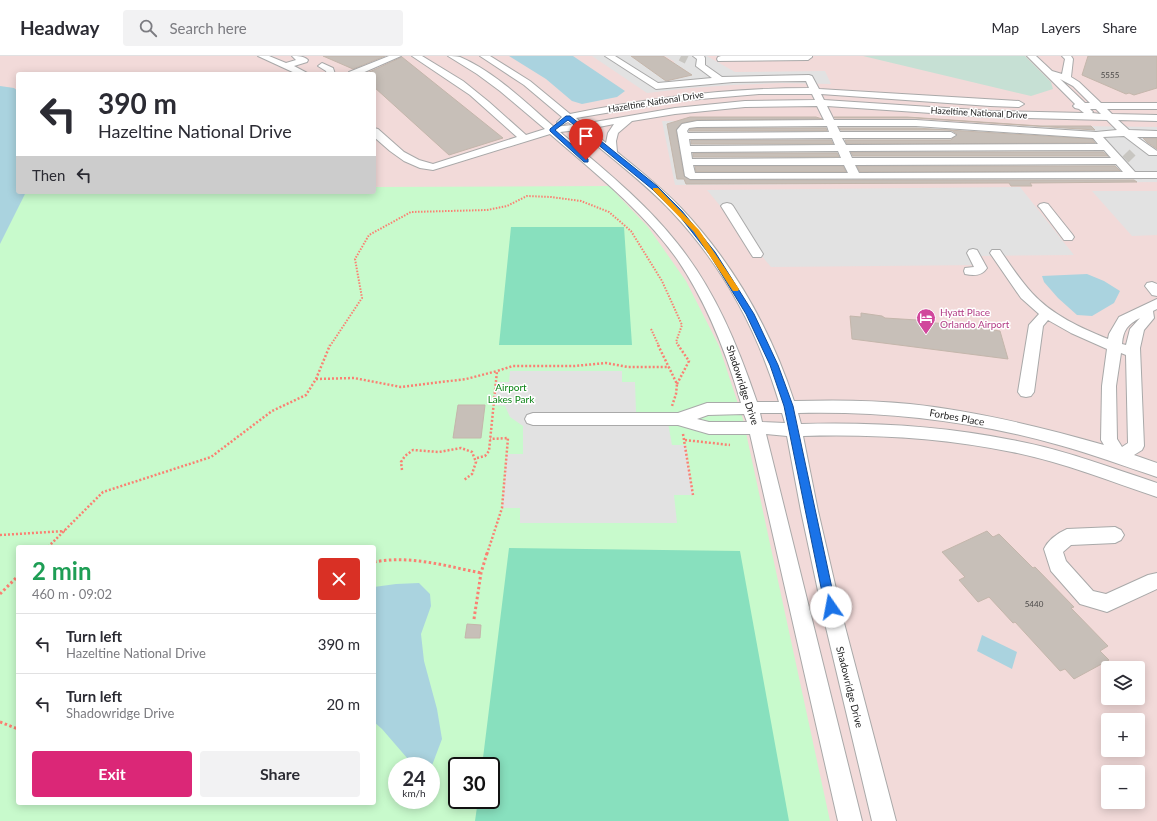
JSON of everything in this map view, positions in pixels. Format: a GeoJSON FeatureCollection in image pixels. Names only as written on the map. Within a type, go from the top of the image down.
{"type":"FeatureCollection","features":[{"type":"Feature","properties":{"kind":"street"},"geometry":{"type":"LineString","coordinates":[[286,66],[304,60],[296,56]]}},
{"type":"Feature","properties":{"kind":"street"},"geometry":{"type":"LineString","coordinates":[[357,72],[396,56]]}},
{"type":"Feature","properties":{"kind":"street"},"geometry":{"type":"LineString","coordinates":[[416,56],[453,77],[479,96],[524,138]]}},
{"type":"Feature","properties":{"kind":"street","name":"Shadowridge Drive"},"geometry":{"type":"LineString","coordinates":[[452,56],[480,72],[514,98],[647,215],[683,259],[709,301],[726,336],[742,377],[757,428],[850,821]]}},
{"type":"Feature","properties":{"kind":"street","name":"Shadowridge Drive"},"geometry":{"type":"LineString","coordinates":[[484,56],[527,83],[582,127],[672,204],[696,231],[713,254],[757,326],[774,365],[789,406],[838,637],[884,821]]}},
{"type":"Feature","properties":{"kind":"street"},"geometry":{"type":"LineString","coordinates":[[609,56],[656,86],[719,79],[810,65]]}},
{"type":"Feature","properties":{"kind":"street"},"geometry":{"type":"LineString","coordinates":[[697,56],[701,58],[700,66]]}},
{"type":"Feature","properties":{"kind":"street"},"geometry":{"type":"LineString","coordinates":[[1032,56],[1108,133],[1132,175]]}},
{"type":"Feature","properties":{"kind":"street"},"geometry":{"type":"LineString","coordinates":[[1066,56],[1069,59],[1066,78]]}},
{"type":"Feature","properties":{"kind":"street"},"geometry":{"type":"LineString","coordinates":[[271,57],[300,72]]}},
{"type":"Feature","properties":{"kind":"street"},"geometry":{"type":"LineString","coordinates":[[721,59],[810,65]]}},
{"type":"Feature","properties":{"kind":"street"},"geometry":{"type":"LineString","coordinates":[[687,60],[700,66],[719,79]]}},
{"type":"Feature","properties":{"kind":"street"},"geometry":{"type":"LineString","coordinates":[[810,65],[816,91],[829,123],[855,176]]}},
{"type":"Feature","properties":{"kind":"street"},"geometry":{"type":"LineString","coordinates":[[322,66],[331,72]]}},
{"type":"Feature","properties":{"kind":"street"},"geometry":{"type":"LineString","coordinates":[[1049,73],[1066,78],[1076,84],[1126,133],[1155,149]]}},
{"type":"Feature","properties":{"kind":"street","name":"Hazeltine National Drive"},"geometry":{"type":"LineString","coordinates":[[552,130],[568,117],[643,102],[740,92],[816,91],[1029,105]]}},
{"type":"Feature","properties":{"kind":"street","name":"Hazeltine National Drive"},"geometry":{"type":"LineString","coordinates":[[552,130],[582,127],[668,112],[716,106],[769,103],[821,103],[972,113],[1094,118],[1157,118]]}},
{"type":"Feature","properties":{"kind":"street"},"geometry":{"type":"LineString","coordinates":[[1066,106],[1157,106]]}},
{"type":"Feature","properties":{"kind":"street"},"geometry":{"type":"LineString","coordinates":[[612,153],[612,133],[616,127],[628,120]]}},
{"type":"Feature","properties":{"kind":"street"},"geometry":{"type":"LineString","coordinates":[[1122,157],[1106,148],[1093,135],[916,123],[697,124],[683,128],[682,130],[690,176],[1153,175]]}},
{"type":"Feature","properties":{"kind":"street"},"geometry":{"type":"LineString","coordinates":[[376,133],[394,151],[421,165],[433,166],[552,130]]}},
{"type":"Feature","properties":{"kind":"street"},"geometry":{"type":"LineString","coordinates":[[683,136],[1093,135],[1108,133],[1157,134]]}},
{"type":"Feature","properties":{"kind":"street"},"geometry":{"type":"LineString","coordinates":[[1141,134],[1155,149]]}},
{"type":"Feature","properties":{"kind":"street"},"geometry":{"type":"LineString","coordinates":[[685,149],[1106,148]]}},
{"type":"Feature","properties":{"kind":"street"},"geometry":{"type":"LineString","coordinates":[[688,162],[1122,157]]}},
{"type":"Feature","properties":{"kind":"street"},"geometry":{"type":"LineString","coordinates":[[1137,164],[1153,175]]}},
{"type":"Feature","properties":{"kind":"street"},"geometry":{"type":"LineString","coordinates":[[727,206],[757,254]]}},
{"type":"Feature","properties":{"kind":"street"},"geometry":{"type":"LineString","coordinates":[[1044,206],[1068,237]]}},
{"type":"Feature","properties":{"kind":"street"},"geometry":{"type":"LineString","coordinates":[[970,271],[977,271],[981,268],[973,253]]}},
{"type":"Feature","properties":{"kind":"street"},"geometry":{"type":"LineString","coordinates":[[996,253],[1026,296],[1047,313],[1079,331],[1114,347],[1133,352]]}},
{"type":"Feature","properties":{"kind":"street"},"geometry":{"type":"LineString","coordinates":[[1151,305],[1147,318],[1137,329],[1133,352],[1136,446],[1119,456],[1108,440],[1109,386],[1116,334],[1124,320],[1151,305]]}},
{"type":"Feature","properties":{"kind":"street"},"geometry":{"type":"LineString","coordinates":[[1026,392],[1036,325],[1047,313]]}},
{"type":"Feature","properties":{"kind":"street","name":"Forbes Place"},"geometry":{"type":"LineString","coordinates":[[678,419],[707,409],[789,406],[855,406],[930,412],[1035,432],[1119,456],[1157,470]]}},
{"type":"Feature","properties":{"kind":"street"},"geometry":{"type":"LineString","coordinates":[[533,419],[678,419]]}},
{"type":"Feature","properties":{"kind":"street","name":"Forbes Place"},"geometry":{"type":"LineString","coordinates":[[678,419],[709,428],[795,430],[841,429],[957,436],[989,441],[1074,462],[1157,490]]}},
{"type":"Feature","properties":{"kind":"street"},"geometry":{"type":"LineString","coordinates":[[1115,535],[1067,537],[1053,549],[1058,565],[1087,598],[1107,603],[1154,580]]}},
{"type":"Feature","properties":{"kind":"path"},"geometry":{"type":"LineString","coordinates":[[50,545],[104,492],[211,457],[272,411],[306,395],[316,379],[332,341],[362,298],[355,259],[369,235],[410,212],[487,210],[507,206],[527,196],[581,200],[609,212],[631,231],[662,281],[682,325],[676,342],[689,361],[677,384]]}},
{"type":"Feature","properties":{"kind":"path"},"geometry":{"type":"LineString","coordinates":[[316,379],[354,378],[401,387],[466,379],[512,366],[574,366],[606,363],[628,367],[669,367]]}},
{"type":"Feature","properties":{"kind":"path"},"geometry":{"type":"LineString","coordinates":[[477,458],[485,456],[489,451],[497,371]]}},
{"type":"Feature","properties":{"kind":"path"},"geometry":{"type":"LineString","coordinates":[[474,619],[481,573],[502,508],[508,438],[490,439]]}},
{"type":"Feature","properties":{"kind":"path"},"geometry":{"type":"LineString","coordinates":[[402,470],[401,462],[405,456],[413,451],[421,449],[438,452],[456,448],[466,448],[474,453],[477,458],[476,466],[472,474],[464,480]]}},
{"type":"Feature","properties":{"kind":"path"},"geometry":{"type":"LineString","coordinates":[[0,535],[65,531]]}},
{"type":"Feature","properties":{"kind":"path"},"geometry":{"type":"LineString","coordinates":[[376,561],[383,559],[410,560],[481,573]]}},
{"type":"Feature","properties":{"kind":"path"},"geometry":{"type":"LineString","coordinates":[[0,594],[16,578]]}},
{"type":"Feature","properties":{"kind":"path"},"geometry":{"type":"LineString","coordinates":[[0,722],[16,728]]}},
{"type":"Feature","properties":{"kind":"shaded area"},"geometry":{"type":"Polygon","coordinates":[[[0,56],[1157,56],[1157,821],[0,821],[0,56]]]}},
{"type":"Feature","properties":{"kind":"shaded area"},"geometry":{"type":"Polygon","coordinates":[[[592,56],[631,56],[667,81],[692,75],[679,66],[677,67],[671,64],[675,62],[665,56],[707,56],[735,72],[825,71],[831,84],[781,83],[733,85],[647,93],[592,56]]]}},
{"type":"Feature","properties":{"kind":"shaded area"},"geometry":{"type":"Polygon","coordinates":[[[662,121],[1157,127],[1157,182],[675,185],[662,121]]]}},
{"type":"Feature","properties":{"kind":"shaded area"},"geometry":{"type":"Polygon","coordinates":[[[1020,187],[1074,255],[978,256],[983,265],[771,267],[707,190],[1020,187]]]}},
{"type":"Feature","properties":{"kind":"shaded area"},"geometry":{"type":"Polygon","coordinates":[[[1092,191],[1157,191],[1157,235],[1132,236],[1092,191]]]}},
{"type":"Feature","properties":{"kind":"shaded area"},"geometry":{"type":"Polygon","coordinates":[[[510,371],[622,371],[622,382],[635,382],[636,412],[666,412],[672,445],[686,445],[693,495],[674,495],[677,523],[520,523],[520,508],[502,508],[507,454],[523,454],[523,426],[510,417],[505,406],[493,405],[496,382],[509,382],[510,371]]]}},
{"type":"Feature","properties":{"kind":"green space"},"geometry":{"type":"Polygon","coordinates":[[[863,56],[1025,56],[1051,82],[1053,89],[1031,96],[863,56]]]}},
{"type":"Feature","properties":{"kind":"green space","name":"Airport Lakes Park"},"geometry":{"type":"Polygon","coordinates":[[[609,186],[648,227],[686,281],[719,346],[743,419],[830,821],[0,821],[0,187],[16,191],[16,194],[376,194],[376,187],[609,186]]]}},
{"type":"Feature","properties":{"kind":"green space"},"geometry":{"type":"Polygon","coordinates":[[[511,227],[624,227],[632,345],[499,345],[511,227]]]}},
{"type":"Feature","properties":{"kind":"green space"},"geometry":{"type":"Polygon","coordinates":[[[509,548],[740,551],[789,821],[475,821],[477,809],[500,809],[500,757],[483,757],[509,548]]]}},
{"type":"Feature","properties":{"kind":"water"},"geometry":{"type":"Polygon","coordinates":[[[509,56],[573,56],[625,91],[617,97],[582,104],[572,101],[546,79],[509,56]]]}},
{"type":"Feature","properties":{"kind":"water"},"geometry":{"type":"Polygon","coordinates":[[[0,86],[16,90],[16,194],[25,194],[0,244],[0,86]]]}},
{"type":"Feature","properties":{"kind":"water"},"geometry":{"type":"Polygon","coordinates":[[[1087,274],[1104,281],[1120,291],[1114,303],[1092,316],[1077,315],[1058,298],[1044,282],[1042,276],[1087,274]]]}},
{"type":"Feature","properties":{"kind":"water"},"geometry":{"type":"Polygon","coordinates":[[[419,583],[430,594],[431,606],[421,634],[424,661],[437,709],[442,739],[435,757],[406,757],[376,724],[376,587],[419,583]]]}},
{"type":"Feature","properties":{"kind":"water"},"geometry":{"type":"Polygon","coordinates":[[[982,635],[1017,652],[1012,669],[977,651],[982,635]]]}},
{"type":"Feature","properties":{"kind":"building"},"geometry":{"type":"Polygon","coordinates":[[[323,56],[385,56],[353,69],[323,56]]]}},
{"type":"Feature","properties":{"kind":"building"},"geometry":{"type":"Polygon","coordinates":[[[631,56],[663,56],[692,75],[666,81],[631,56]]]}},
{"type":"Feature","properties":{"kind":"building"},"geometry":{"type":"Polygon","coordinates":[[[1088,56],[1157,56],[1157,88],[1134,95],[1129,93],[1126,94],[1082,75],[1088,56]]]}},
{"type":"Feature","properties":{"kind":"building"},"geometry":{"type":"Polygon","coordinates":[[[402,57],[503,138],[449,155],[376,89],[376,72],[369,72],[402,57]]]}},
{"type":"Feature","properties":{"kind":"building"},"geometry":{"type":"Polygon","coordinates":[[[690,117],[816,117],[822,119],[697,120],[682,123],[676,130],[684,176],[690,180],[1134,180],[1137,182],[1030,183],[1032,186],[1011,186],[1009,183],[686,184],[684,179],[677,179],[667,124],[690,117]]]}},
{"type":"Feature","properties":{"kind":"building"},"geometry":{"type":"Polygon","coordinates":[[[834,117],[907,117],[1040,126],[1091,126],[1095,130],[916,118],[834,117]]]}},
{"type":"Feature","properties":{"kind":"building"},"geometry":{"type":"Polygon","coordinates":[[[826,128],[827,131],[689,131],[690,129],[826,128]]]}},
{"type":"Feature","properties":{"kind":"building"},"geometry":{"type":"Polygon","coordinates":[[[839,128],[916,128],[948,130],[841,130],[839,128]]]}},
{"type":"Feature","properties":{"kind":"building"},"geometry":{"type":"Polygon","coordinates":[[[951,130],[1092,139],[1095,143],[847,144],[845,140],[951,140],[957,134],[951,130]]]}},
{"type":"Feature","properties":{"kind":"building"},"geometry":{"type":"Polygon","coordinates":[[[1143,138],[1157,138],[1157,149],[1147,142],[1143,138]]]}},
{"type":"Feature","properties":{"kind":"building"},"geometry":{"type":"Polygon","coordinates":[[[691,140],[831,140],[833,144],[691,144],[691,140]]]}},
{"type":"Feature","properties":{"kind":"building"},"geometry":{"type":"Polygon","coordinates":[[[851,152],[1103,152],[1108,156],[853,156],[851,152]]]}},
{"type":"Feature","properties":{"kind":"building"},"geometry":{"type":"Polygon","coordinates":[[[693,153],[837,153],[839,157],[693,157],[693,153]]]}},
{"type":"Feature","properties":{"kind":"building"},"geometry":{"type":"Polygon","coordinates":[[[695,166],[843,166],[846,172],[696,172],[695,166]]]}},
{"type":"Feature","properties":{"kind":"building"},"geometry":{"type":"Polygon","coordinates":[[[857,166],[1115,166],[1120,171],[860,172],[857,166]]]}},
{"type":"Feature","properties":{"kind":"building","name":"Hyatt Place Orlando Airport"},"geometry":{"type":"Polygon","coordinates":[[[861,313],[882,316],[885,318],[933,321],[935,323],[1000,331],[1008,359],[852,339],[850,316],[861,317],[861,313]]]}},
{"type":"Feature","properties":{"kind":"building"},"geometry":{"type":"Polygon","coordinates":[[[458,405],[485,405],[481,438],[453,438],[458,405]]]}},
{"type":"Feature","properties":{"kind":"building"},"geometry":{"type":"Polygon","coordinates":[[[987,531],[993,537],[999,534],[1033,568],[1035,567],[1074,607],[1071,608],[1108,646],[1100,651],[1109,660],[1101,661],[1101,664],[1074,679],[1065,669],[1060,671],[1015,622],[1013,623],[989,597],[978,602],[959,580],[965,577],[942,552],[987,531]]]}},
{"type":"Feature","properties":{"kind":"building"},"geometry":{"type":"Polygon","coordinates":[[[467,624],[481,625],[480,638],[465,638],[467,624]]]}},
{"type":"Feature","properties":{"kind":"tunnel"},"geometry":{"type":"LineString","coordinates":[[681,56],[687,59]]}},
{"type":"Feature","properties":{"kind":"tunnel"},"geometry":{"type":"LineString","coordinates":[[1126,153],[1132,159]]}},
{"type":"Feature","properties":{"kind":"slow traffic"},"geometry":{"type":"LineString","coordinates":[[656,189],[672,204],[696,231],[736,289]]}},
{"type":"Feature","properties":{"kind":"place","name":"Hyatt Place Orlando Airport"},"geometry":{"type":"Point","coordinates":[926,335]}},
{"type":"Feature","properties":{"kind":"route"},"geometry":{"type":"LineString","coordinates":[[586,160],[552,130],[568,117],[582,127],[672,204],[696,231],[713,254],[750,314],[774,365],[789,406],[831,607]]}}]}
